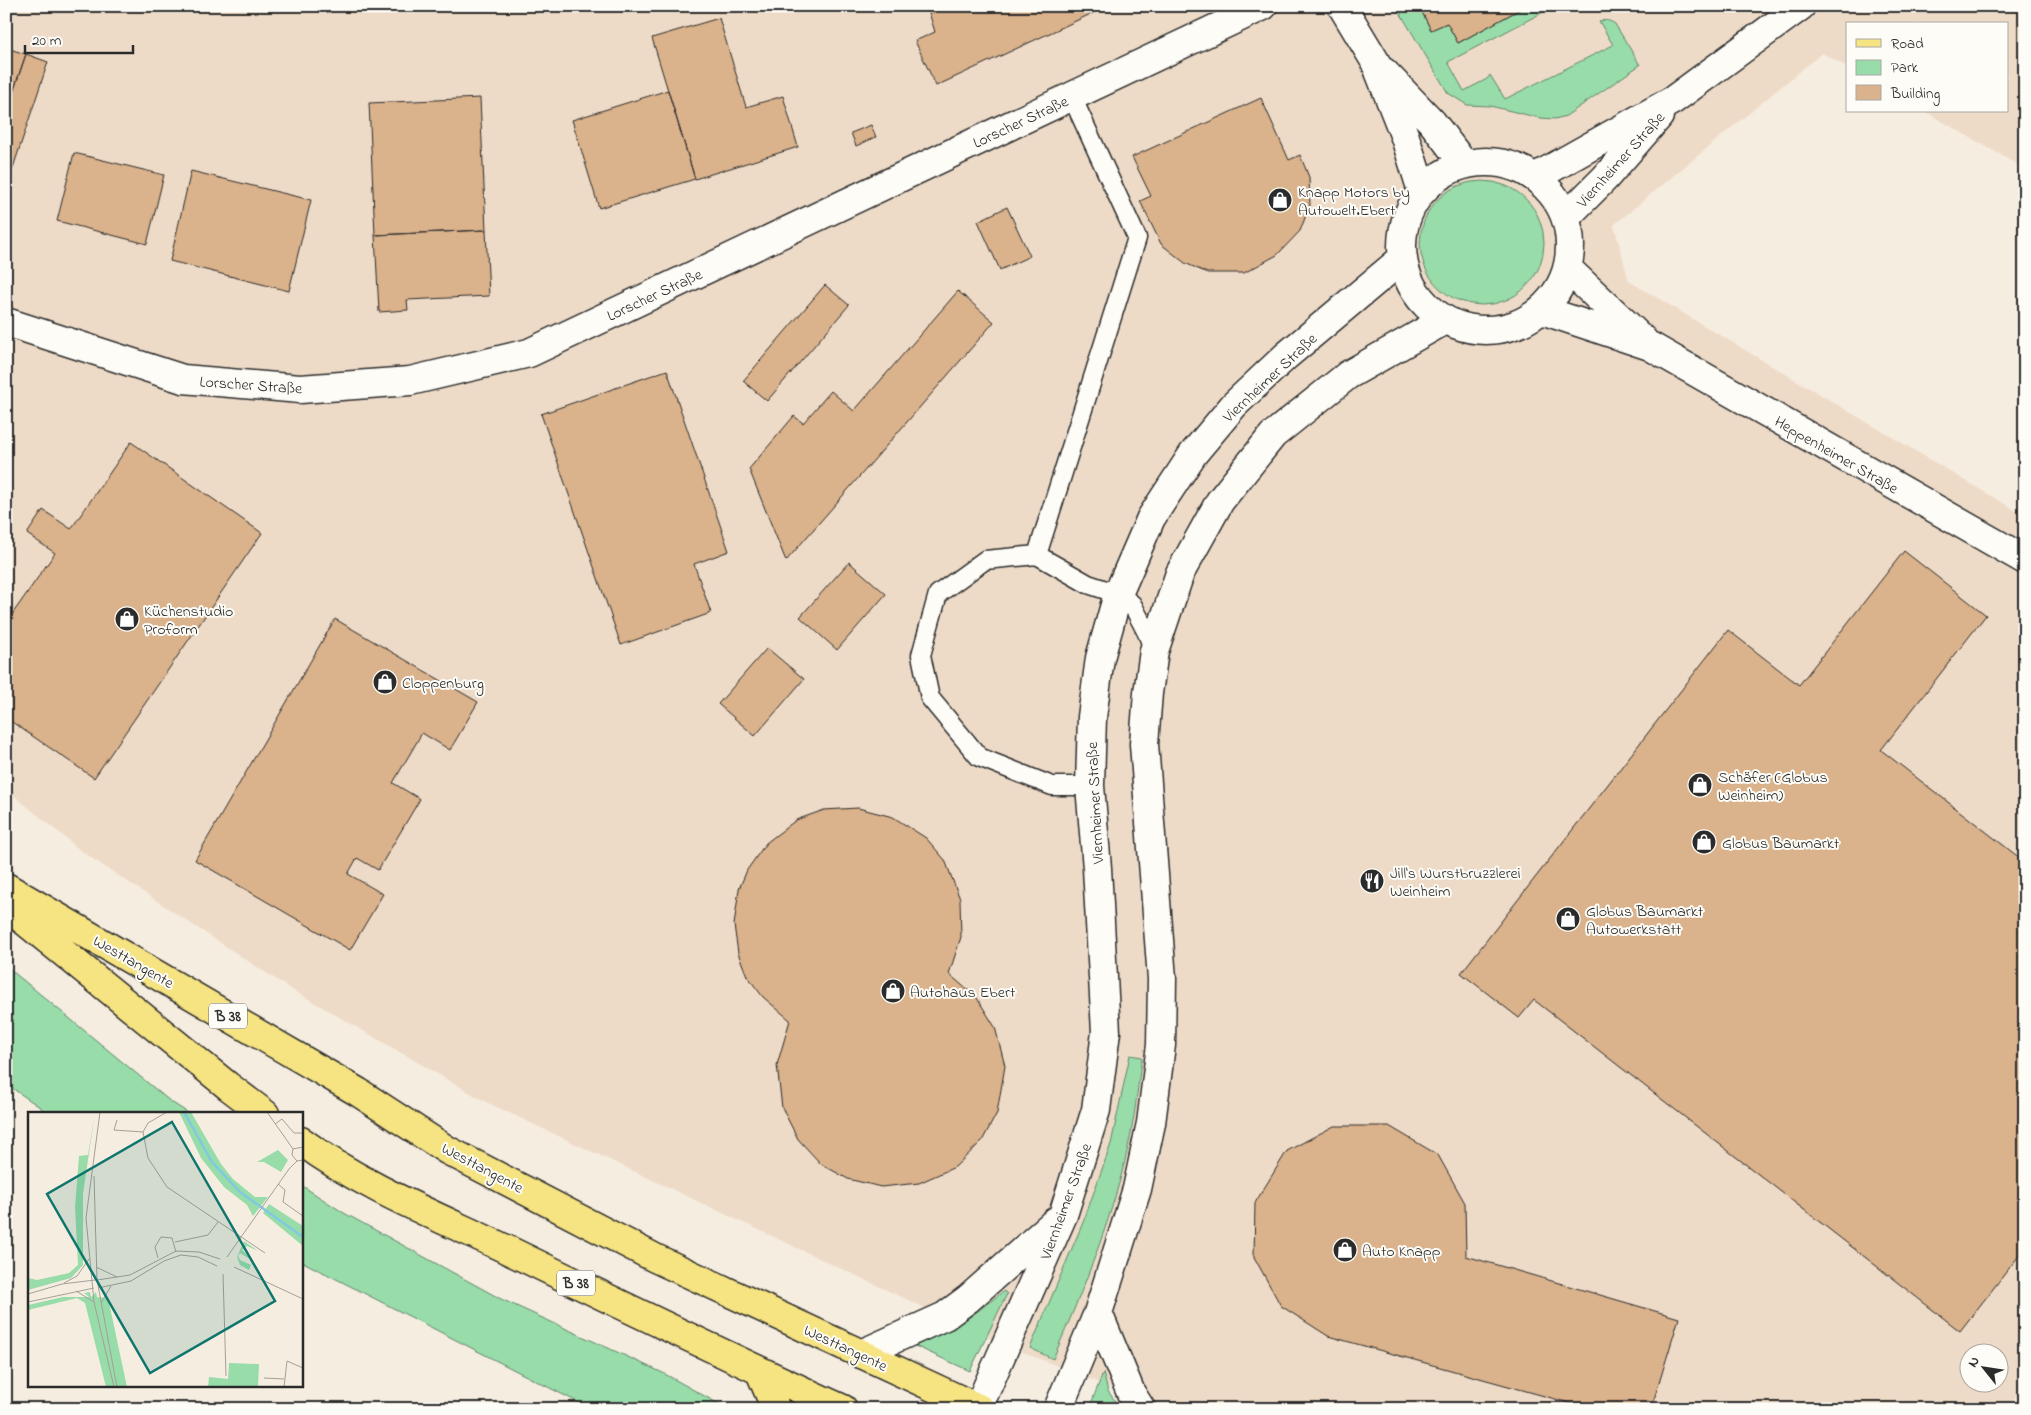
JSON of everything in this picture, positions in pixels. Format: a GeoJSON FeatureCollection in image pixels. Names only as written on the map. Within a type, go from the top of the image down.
{"type":"FeatureCollection","features":[{"type":"Feature","properties":{"kind":"main road","name":"Westtangente"},"geometry":{"type":"LineString","coordinates":[[6,886],[358,1092],[447,1150],[655,1258],[979,1408]]}},
{"type":"Feature","properties":{"kind":"main road","name":"Westtangente"},"geometry":{"type":"LineString","coordinates":[[6,906],[262,1112]]}},
{"type":"Feature","properties":{"kind":"main road","name":"B 38"},"geometry":{"type":"LineString","coordinates":[[302,1142],[323,1157],[392,1194],[760,1372],[843,1409]]}},
{"type":"Feature","properties":{"kind":"main road"},"geometry":{"type":"LineString","coordinates":[[760,1372],[776,1409]]}},
{"type":"Feature","properties":{"kind":"street","name":"Lorscher Straße"},"geometry":{"type":"LineString","coordinates":[[6,322],[183,379],[300,389],[410,381],[529,353],[1264,6]]}},
{"type":"Feature","properties":{"kind":"street"},"geometry":{"type":"LineString","coordinates":[[1342,6],[1375,61],[1405,137],[1422,191]]}},
{"type":"Feature","properties":{"kind":"street","name":"Viernheimer Straße"},"geometry":{"type":"LineString","coordinates":[[1536,177],[1673,100],[1800,6]]}},
{"type":"Feature","properties":{"kind":"street"},"geometry":{"type":"LineString","coordinates":[[1375,61],[1432,122],[1464,164]]}},
{"type":"Feature","properties":{"kind":"street","name":"Viernheimer Straße"},"geometry":{"type":"LineString","coordinates":[[1566,217],[1604,178],[1673,100]]}},
{"type":"Feature","properties":{"kind":"street"},"geometry":{"type":"LineString","coordinates":[[1489,161],[1514,165],[1536,177],[1554,195],[1566,217],[1571,243],[1568,270],[1557,291],[1542,310],[1520,324],[1495,330],[1469,329],[1445,320],[1425,304],[1410,283],[1403,258],[1403,234],[1409,211],[1422,191],[1441,174],[1464,164],[1489,161]]}},
{"type":"Feature","properties":{"kind":"street","name":"Viernheimer Straße"},"geometry":{"type":"LineString","coordinates":[[979,1408],[1063,1215],[1096,1110],[1106,1032],[1097,868],[1090,786],[1092,717],[1100,658],[1118,594],[1151,518],[1193,454],[1234,405],[1286,356],[1403,258]]}},
{"type":"Feature","properties":{"kind":"street","name":"Heppenheimer Straße"},"geometry":{"type":"LineString","coordinates":[[1568,270],[1650,346]]}},
{"type":"Feature","properties":{"kind":"street","name":"Heppenheimer Straße"},"geometry":{"type":"LineString","coordinates":[[1542,310],[1650,346],[2025,560]]}},
{"type":"Feature","properties":{"kind":"street"},"geometry":{"type":"LineString","coordinates":[[1058,1409],[1098,1313],[1137,1189],[1151,1123],[1161,1045],[1162,979],[1144,744],[1154,651],[1180,574],[1220,501],[1273,435],[1348,375],[1445,320]]}},
{"type":"Feature","properties":{"kind":"street"},"geometry":{"type":"LineString","coordinates":[[861,1354],[945,1316],[968,1299],[1063,1215]]}},
{"type":"Feature","properties":{"kind":"street"},"geometry":{"type":"LineString","coordinates":[[1098,1313],[1131,1393],[1140,1409]]}},
{"type":"Feature","properties":{"kind":"lane"},"geometry":{"type":"LineString","coordinates":[[1037,555],[1137,238],[1072,96]]}},
{"type":"Feature","properties":{"kind":"lane"},"geometry":{"type":"LineString","coordinates":[[1090,786],[1052,786],[979,756],[930,698],[921,654],[938,594],[985,560],[1037,555],[1088,584],[1118,594],[1132,604],[1154,651]]}},
{"type":"Feature","properties":{"kind":"shaded area"},"geometry":{"type":"Polygon","coordinates":[[[6,6],[304,6],[414,14],[465,6],[2025,6],[2025,169],[1926,112],[2008,112],[2008,22],[1846,22],[1846,66],[1822,53],[1614,225],[1629,281],[2025,516],[2025,1385],[2007,1409],[1164,1409],[995,1341],[486,1102],[289,988],[80,850],[6,789],[6,6]]]}},
{"type":"Feature","properties":{"kind":"green space"},"geometry":{"type":"Polygon","coordinates":[[[1396,6],[1419,6],[1431,30],[1447,23],[1458,43],[1526,6],[1555,6],[1448,62],[1464,91],[1487,79],[1490,75],[1505,99],[1613,45],[1599,21],[1615,24],[1640,65],[1566,116],[1555,119],[1540,118],[1490,106],[1467,105],[1448,93],[1396,6]]]}},
{"type":"Feature","properties":{"kind":"green space"},"geometry":{"type":"Polygon","coordinates":[[[1482,181],[1506,186],[1526,199],[1539,219],[1544,243],[1539,267],[1526,287],[1506,300],[1482,305],[1458,300],[1438,287],[1425,267],[1420,243],[1425,219],[1438,199],[1458,186],[1482,181]]]}},
{"type":"Feature","properties":{"kind":"green space"},"geometry":{"type":"Polygon","coordinates":[[[6,966],[171,1102],[187,1112],[47,1112],[6,1084],[6,966]]]}},
{"type":"Feature","properties":{"kind":"green space"},"geometry":{"type":"Polygon","coordinates":[[[1130,1055],[1142,1057],[1133,1124],[1125,1162],[1098,1248],[1053,1359],[1030,1348],[1084,1220],[1111,1144],[1130,1055]]]}},
{"type":"Feature","properties":{"kind":"green space"},"geometry":{"type":"Polygon","coordinates":[[[302,1186],[344,1213],[501,1299],[663,1373],[728,1409],[591,1409],[302,1262],[302,1186]]]}},
{"type":"Feature","properties":{"kind":"green space"},"geometry":{"type":"Polygon","coordinates":[[[1004,1291],[1007,1294],[970,1371],[915,1346],[967,1319],[1004,1291]]]}},
{"type":"Feature","properties":{"kind":"green space"},"geometry":{"type":"Polygon","coordinates":[[[1103,1373],[1108,1391],[1121,1409],[1089,1409],[1103,1373]]]}},
{"type":"Feature","properties":{"kind":"building"},"geometry":{"type":"Polygon","coordinates":[[[927,6],[1108,6],[936,86],[915,41],[935,32],[927,6]]]}},
{"type":"Feature","properties":{"kind":"building"},"geometry":{"type":"Polygon","coordinates":[[[1419,6],[1526,6],[1458,43],[1447,23],[1431,30],[1419,6]]]}},
{"type":"Feature","properties":{"kind":"building"},"geometry":{"type":"Polygon","coordinates":[[[719,18],[746,107],[783,96],[798,147],[695,179],[652,38],[719,18]]]}},
{"type":"Feature","properties":{"kind":"building"},"geometry":{"type":"Polygon","coordinates":[[[6,48],[26,54],[9,104],[6,103],[6,48]]]}},
{"type":"Feature","properties":{"kind":"building"},"geometry":{"type":"Polygon","coordinates":[[[26,54],[48,62],[6,189],[6,103],[9,104],[26,54]]]}},
{"type":"Feature","properties":{"kind":"building"},"geometry":{"type":"Polygon","coordinates":[[[668,90],[695,179],[599,208],[572,120],[668,90]]]}},
{"type":"Feature","properties":{"kind":"building"},"geometry":{"type":"Polygon","coordinates":[[[480,98],[486,230],[375,235],[369,103],[480,98]]]}},
{"type":"Feature","properties":{"kind":"building"},"geometry":{"type":"Polygon","coordinates":[[[1261,98],[1289,160],[1300,155],[1309,177],[1310,205],[1300,231],[1277,255],[1244,273],[1207,273],[1185,263],[1161,244],[1140,201],[1151,196],[1132,157],[1261,98]]]}},
{"type":"Feature","properties":{"kind":"building"},"geometry":{"type":"Polygon","coordinates":[[[871,125],[876,137],[856,146],[851,133],[871,125]]]}},
{"type":"Feature","properties":{"kind":"building"},"geometry":{"type":"Polygon","coordinates":[[[74,153],[164,175],[147,244],[57,221],[74,153]]]}},
{"type":"Feature","properties":{"kind":"building"},"geometry":{"type":"Polygon","coordinates":[[[191,171],[311,200],[289,291],[170,261],[191,171]]]}},
{"type":"Feature","properties":{"kind":"building"},"geometry":{"type":"Polygon","coordinates":[[[1007,207],[1030,256],[1000,270],[978,221],[1007,207]]]}},
{"type":"Feature","properties":{"kind":"building"},"geometry":{"type":"Polygon","coordinates":[[[486,230],[489,296],[407,300],[408,310],[379,312],[375,235],[486,230]]]}},
{"type":"Feature","properties":{"kind":"building"},"geometry":{"type":"Polygon","coordinates":[[[825,285],[849,305],[767,401],[743,381],[825,285]]]}},
{"type":"Feature","properties":{"kind":"building"},"geometry":{"type":"Polygon","coordinates":[[[958,291],[994,322],[786,561],[749,469],[794,416],[803,423],[831,391],[854,411],[958,291]]]}},
{"type":"Feature","properties":{"kind":"building"},"geometry":{"type":"Polygon","coordinates":[[[667,370],[729,551],[694,564],[711,613],[621,645],[541,414],[667,370]]]}},
{"type":"Feature","properties":{"kind":"building"},"geometry":{"type":"Polygon","coordinates":[[[131,442],[262,533],[94,778],[6,718],[6,623],[55,553],[27,534],[43,510],[71,529],[131,442]]]}},
{"type":"Feature","properties":{"kind":"building"},"geometry":{"type":"Polygon","coordinates":[[[1904,551],[1986,615],[1881,750],[2025,862],[2025,1248],[1960,1331],[1534,1000],[1519,1018],[1461,973],[1728,630],[1799,685],[1904,551]]]}},
{"type":"Feature","properties":{"kind":"building"},"geometry":{"type":"Polygon","coordinates":[[[849,562],[886,594],[837,650],[800,617],[849,562]]]}},
{"type":"Feature","properties":{"kind":"building"},"geometry":{"type":"Polygon","coordinates":[[[335,619],[478,702],[450,750],[422,733],[393,783],[420,799],[378,870],[357,858],[348,874],[383,894],[350,950],[195,860],[335,619]]]}},
{"type":"Feature","properties":{"kind":"building"},"geometry":{"type":"Polygon","coordinates":[[[767,648],[804,679],[755,736],[718,704],[767,648]]]}},
{"type":"Feature","properties":{"kind":"building"},"geometry":{"type":"Polygon","coordinates":[[[858,808],[893,817],[926,838],[945,860],[960,899],[961,937],[949,974],[977,998],[995,1027],[1005,1066],[997,1113],[982,1141],[955,1167],[919,1183],[881,1187],[848,1179],[821,1164],[798,1139],[782,1108],[777,1065],[790,1020],[763,997],[747,976],[738,953],[734,925],[739,889],[747,870],[766,843],[796,820],[824,810],[858,808]]]}},
{"type":"Feature","properties":{"kind":"building"},"geometry":{"type":"Polygon","coordinates":[[[1334,1126],[1389,1126],[1438,1155],[1465,1203],[1466,1256],[1679,1318],[1651,1409],[1591,1409],[1328,1336],[1281,1306],[1254,1257],[1255,1203],[1287,1151],[1334,1126]]]}},
{"type":"Feature","properties":{"kind":"place","name":"Knapp Motors by Autowelt.Ebert"},"geometry":{"type":"Point","coordinates":[1280,200]}},
{"type":"Feature","properties":{"kind":"place","name":"Küchenstudio Proform"},"geometry":{"type":"Point","coordinates":[127,619]}},
{"type":"Feature","properties":{"kind":"place","name":"Cloppenburg"},"geometry":{"type":"Point","coordinates":[385,682]}},
{"type":"Feature","properties":{"kind":"place","name":"Schäfer (Globus Weinheim)"},"geometry":{"type":"Point","coordinates":[1700,785]}},
{"type":"Feature","properties":{"kind":"place","name":"Globus Baumarkt"},"geometry":{"type":"Point","coordinates":[1704,842]}},
{"type":"Feature","properties":{"kind":"place","name":"Jill's Wurstbruzzlerei Weinheim"},"geometry":{"type":"Point","coordinates":[1372,881]}},
{"type":"Feature","properties":{"kind":"place","name":"Globus Baumarkt Autowerkstatt"},"geometry":{"type":"Point","coordinates":[1568,919]}},
{"type":"Feature","properties":{"kind":"place","name":"Autohaus Ebert"},"geometry":{"type":"Point","coordinates":[893,991]}},
{"type":"Feature","properties":{"kind":"place","name":"Auto Knapp"},"geometry":{"type":"Point","coordinates":[1345,1250]}}]}
